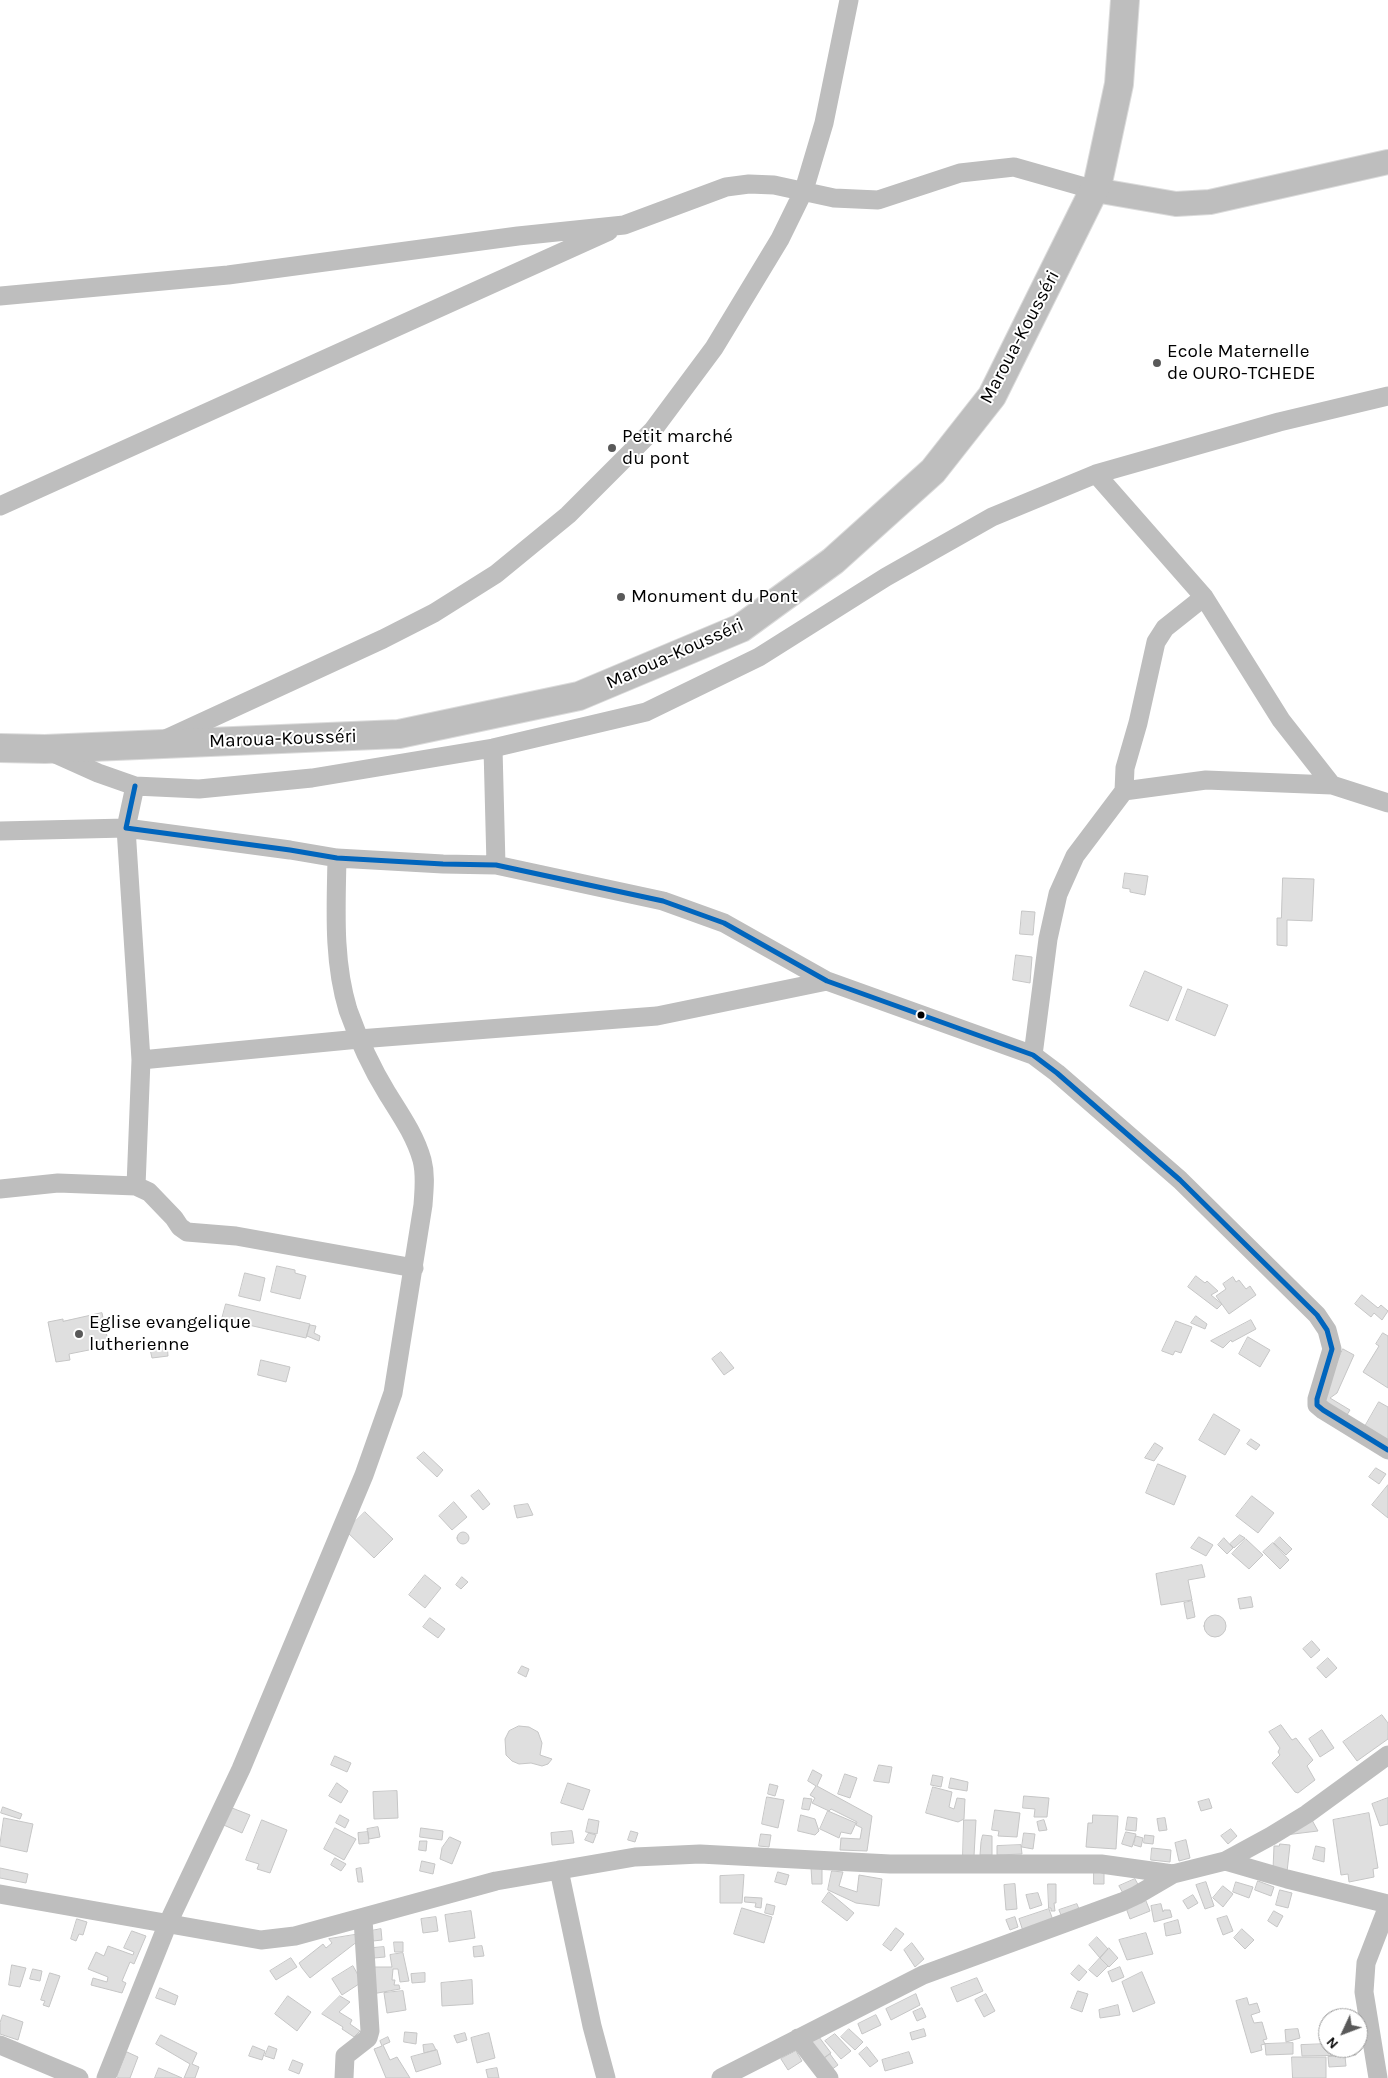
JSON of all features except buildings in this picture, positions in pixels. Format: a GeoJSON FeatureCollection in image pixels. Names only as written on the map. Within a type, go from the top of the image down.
{"type":"FeatureCollection","features":[{"type":"Feature","properties":{"kind":"highway","name":"Maroua-Kousséri"},"geometry":{"type":"LineString","coordinates":[[0,748],[44,749],[399,734],[580,696],[741,628],[833,561],[932,471],[992,396],[1095,190],[1119,84],[1125,0]]}},
{"type":"Feature","properties":{"kind":"main road"},"geometry":{"type":"LineString","coordinates":[[1095,190],[1176,204],[1210,202],[1388,162]]}},
{"type":"Feature","properties":{"kind":"street"},"geometry":{"type":"LineString","coordinates":[[156,744],[220,716],[273,688],[383,639],[434,613],[496,574],[568,515],[653,430],[714,348],[780,239],[804,190],[824,123],[849,0]]}},
{"type":"Feature","properties":{"kind":"street"},"geometry":{"type":"LineString","coordinates":[[0,506],[624,224],[726,187],[749,184],[774,185],[834,198],[878,200],[960,173],[1014,167],[1095,190]]}},
{"type":"Feature","properties":{"kind":"street"},"geometry":{"type":"LineString","coordinates":[[0,296],[228,275],[518,236],[624,224]]}},
{"type":"Feature","properties":{"kind":"street"},"geometry":{"type":"LineString","coordinates":[[44,749],[98,773],[135,786],[199,788],[312,778],[493,748],[646,712],[759,657],[886,577],[992,516],[1096,474],[1278,422],[1388,396]]}},
{"type":"Feature","properties":{"kind":"street"},"geometry":{"type":"LineString","coordinates":[[1096,474],[1204,597],[1281,720],[1332,785]]}},
{"type":"Feature","properties":{"kind":"street"},"geometry":{"type":"LineString","coordinates":[[1033,1055],[1048,939],[1058,894],[1075,856],[1124,792],[1125,768],[1138,723],[1156,642],[1165,628],[1204,597]]}},
{"type":"Feature","properties":{"kind":"street"},"geometry":{"type":"LineString","coordinates":[[493,748],[496,865]]}},
{"type":"Feature","properties":{"kind":"street"},"geometry":{"type":"LineString","coordinates":[[1124,792],[1206,780],[1332,785],[1388,803]]}},
{"type":"Feature","properties":{"kind":"street"},"geometry":{"type":"LineString","coordinates":[[135,786],[126,828],[141,1060],[136,1186]]}},
{"type":"Feature","properties":{"kind":"street"},"geometry":{"type":"LineString","coordinates":[[0,831],[126,828],[337,858],[496,865],[663,901],[724,922],[827,981],[1033,1055],[1057,1073],[1180,1180],[1317,1315],[1327,1330],[1332,1349],[1317,1399],[1318,1405],[1323,1410],[1388,1450]]}},
{"type":"Feature","properties":{"kind":"street"},"geometry":{"type":"LineString","coordinates":[[106,2078],[168,1923],[241,1769],[364,1475],[393,1393],[414,1268],[425,1186],[422,1161],[415,1140],[386,1091],[359,1039],[348,1009],[339,966],[336,923],[337,858]]}},
{"type":"Feature","properties":{"kind":"street"},"geometry":{"type":"LineString","coordinates":[[141,1060],[359,1039],[657,1016],[827,981]]}},
{"type":"Feature","properties":{"kind":"street"},"geometry":{"type":"LineString","coordinates":[[0,1189],[58,1183],[136,1186],[149,1192],[180,1227],[187,1232],[236,1236],[414,1268]]}},
{"type":"Feature","properties":{"kind":"street"},"geometry":{"type":"LineString","coordinates":[[720,2078],[922,1975],[1122,1902],[1173,1874],[1225,1861],[1306,1814],[1388,1755]]}},
{"type":"Feature","properties":{"kind":"street"},"geometry":{"type":"LineString","coordinates":[[0,1894],[261,1940],[295,1936],[496,1881],[635,1857],[700,1854],[890,1864],[1101,1864],[1173,1874]]}},
{"type":"Feature","properties":{"kind":"street"},"geometry":{"type":"LineString","coordinates":[[1225,1861],[1388,1905],[1366,1963],[1364,1992],[1378,2078]]}},
{"type":"Feature","properties":{"kind":"street"},"geometry":{"type":"LineString","coordinates":[[559,1870],[592,2026],[606,2078]]}},
{"type":"Feature","properties":{"kind":"street"},"geometry":{"type":"LineString","coordinates":[[344,2078],[343,2061],[345,2056],[368,2038],[370,2032],[363,1918]]}},
{"type":"Feature","properties":{"kind":"street"},"geometry":{"type":"LineString","coordinates":[[798,2038],[829,2078]]}},
{"type":"Feature","properties":{"kind":"street"},"geometry":{"type":"LineString","coordinates":[[0,2045],[79,2078]]}},
{"type":"Feature","properties":{"kind":"transit line"},"geometry":{"type":"LineString","coordinates":[[135,786],[126,828],[337,858],[496,865],[663,901],[724,923],[827,981],[1033,1055],[1057,1073],[1180,1180],[1317,1315],[1327,1330],[1332,1349],[1317,1399],[1317,1405],[1388,1450]]}},
{"type":"Feature","properties":{"kind":"place","name":"Ecole Maternelle de OURO-TCHEDE"},"geometry":{"type":"Point","coordinates":[1157,363]}},
{"type":"Feature","properties":{"kind":"place","name":"Petit marché du pont"},"geometry":{"type":"Point","coordinates":[612,448]}},
{"type":"Feature","properties":{"kind":"place","name":"Monument du Pont"},"geometry":{"type":"Point","coordinates":[621,597]}},
{"type":"Feature","properties":{"kind":"place","name":"Eglise evangelique lutherienne"},"geometry":{"type":"Point","coordinates":[79,1334]}}]}
